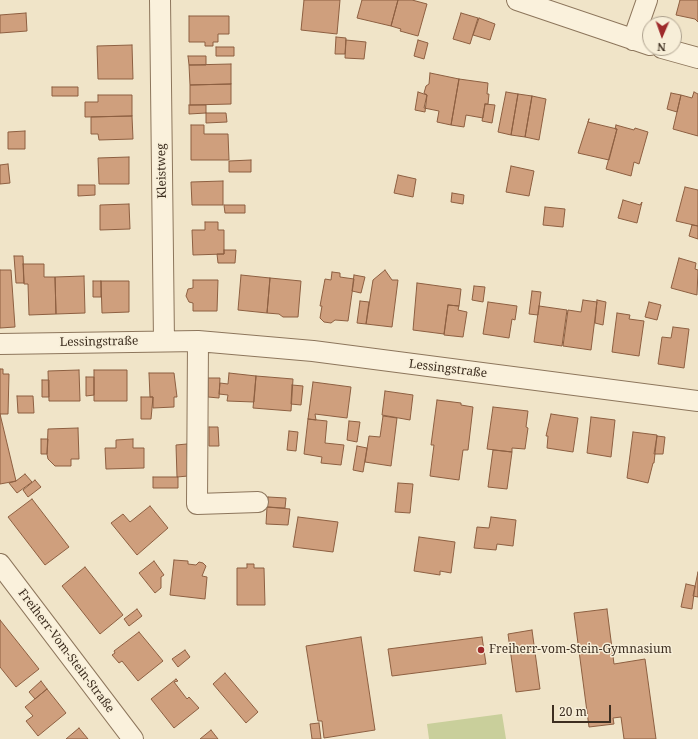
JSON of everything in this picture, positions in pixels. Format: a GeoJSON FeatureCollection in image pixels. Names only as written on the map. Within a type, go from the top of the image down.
{"type":"FeatureCollection","features":[{"type":"Feature","properties":{"kind":"street","name":"Kleistweg"},"geometry":{"type":"LineString","coordinates":[[160,0],[164,341]]}},
{"type":"Feature","properties":{"kind":"street"},"geometry":{"type":"LineString","coordinates":[[517,0],[641,42],[647,0]]}},
{"type":"Feature","properties":{"kind":"street"},"geometry":{"type":"LineString","coordinates":[[682,54],[698,58]]}},
{"type":"Feature","properties":{"kind":"street","name":"Lessingstraße"},"geometry":{"type":"LineString","coordinates":[[0,344],[198,341],[313,352],[698,401]]}},
{"type":"Feature","properties":{"kind":"street"},"geometry":{"type":"LineString","coordinates":[[198,341],[197,504],[258,502]]}},
{"type":"Feature","properties":{"kind":"street","name":"Freiherr-Vom-Stein-Straße"},"geometry":{"type":"LineString","coordinates":[[0,564],[133,739]]}},
{"type":"Feature","properties":{"kind":"green space"},"geometry":{"type":"Polygon","coordinates":[[[502,714],[506,739],[429,739],[427,724],[502,714]]]}},
{"type":"Feature","properties":{"kind":"building"},"geometry":{"type":"Polygon","coordinates":[[[304,0],[340,0],[337,34],[301,30],[304,0]]]}},
{"type":"Feature","properties":{"kind":"building"},"geometry":{"type":"Polygon","coordinates":[[[362,0],[398,0],[391,26],[357,18],[362,0]]]}},
{"type":"Feature","properties":{"kind":"building"},"geometry":{"type":"Polygon","coordinates":[[[398,0],[412,0],[427,4],[418,36],[400,31],[401,29],[391,26],[398,0]]]}},
{"type":"Feature","properties":{"kind":"building"},"geometry":{"type":"Polygon","coordinates":[[[680,0],[698,0],[698,22],[695,19],[676,15],[680,0]]]}},
{"type":"Feature","properties":{"kind":"building"},"geometry":{"type":"Polygon","coordinates":[[[26,13],[27,31],[0,33],[0,15],[26,13]]]}},
{"type":"Feature","properties":{"kind":"building"},"geometry":{"type":"Polygon","coordinates":[[[461,13],[478,18],[470,44],[453,39],[461,13]]]}},
{"type":"Feature","properties":{"kind":"building"},"geometry":{"type":"Polygon","coordinates":[[[189,16],[229,16],[229,34],[218,34],[218,42],[213,42],[213,46],[205,46],[205,42],[189,42],[189,16]]]}},
{"type":"Feature","properties":{"kind":"building"},"geometry":{"type":"Polygon","coordinates":[[[479,18],[495,24],[490,40],[473,35],[479,18]]]}},
{"type":"Feature","properties":{"kind":"building"},"geometry":{"type":"Polygon","coordinates":[[[336,37],[346,38],[345,54],[335,54],[336,37]]]}},
{"type":"Feature","properties":{"kind":"building"},"geometry":{"type":"Polygon","coordinates":[[[346,40],[366,42],[364,59],[345,58],[346,40]]]}},
{"type":"Feature","properties":{"kind":"building"},"geometry":{"type":"Polygon","coordinates":[[[418,40],[428,43],[424,59],[414,56],[418,40]]]}},
{"type":"Feature","properties":{"kind":"building"},"geometry":{"type":"Polygon","coordinates":[[[132,45],[133,79],[98,79],[97,46],[132,45]]]}},
{"type":"Feature","properties":{"kind":"building"},"geometry":{"type":"Polygon","coordinates":[[[216,47],[234,47],[234,56],[216,56],[216,47]]]}},
{"type":"Feature","properties":{"kind":"building"},"geometry":{"type":"Polygon","coordinates":[[[188,56],[206,56],[206,65],[189,65],[188,56]]]}},
{"type":"Feature","properties":{"kind":"building"},"geometry":{"type":"Polygon","coordinates":[[[231,64],[231,84],[190,85],[189,65],[231,64]]]}},
{"type":"Feature","properties":{"kind":"building"},"geometry":{"type":"Polygon","coordinates":[[[430,73],[459,79],[451,125],[437,122],[439,111],[424,108],[427,95],[424,93],[426,86],[429,84],[430,73]]]}},
{"type":"Feature","properties":{"kind":"building"},"geometry":{"type":"Polygon","coordinates":[[[459,79],[488,83],[488,104],[485,104],[483,118],[466,115],[464,127],[451,125],[459,79]]]}},
{"type":"Feature","properties":{"kind":"building"},"geometry":{"type":"Polygon","coordinates":[[[231,84],[231,104],[190,105],[190,85],[231,84]]]}},
{"type":"Feature","properties":{"kind":"building"},"geometry":{"type":"Polygon","coordinates":[[[52,87],[78,87],[78,96],[52,96],[52,87]]]}},
{"type":"Feature","properties":{"kind":"building"},"geometry":{"type":"Polygon","coordinates":[[[418,92],[427,95],[425,112],[415,110],[418,92]]]}},
{"type":"Feature","properties":{"kind":"building"},"geometry":{"type":"Polygon","coordinates":[[[506,92],[518,94],[511,135],[498,132],[506,92]]]}},
{"type":"Feature","properties":{"kind":"building"},"geometry":{"type":"Polygon","coordinates":[[[694,92],[698,94],[698,136],[673,129],[681,95],[692,98],[694,92]]]}},
{"type":"Feature","properties":{"kind":"building"},"geometry":{"type":"Polygon","coordinates":[[[671,93],[681,95],[677,112],[667,109],[671,93]]]}},
{"type":"Feature","properties":{"kind":"building"},"geometry":{"type":"Polygon","coordinates":[[[518,94],[532,96],[525,137],[511,135],[518,94]]]}},
{"type":"Feature","properties":{"kind":"building"},"geometry":{"type":"Polygon","coordinates":[[[98,95],[132,95],[132,116],[85,117],[85,102],[98,102],[98,95]]]}},
{"type":"Feature","properties":{"kind":"building"},"geometry":{"type":"Polygon","coordinates":[[[532,96],[546,99],[539,140],[525,137],[532,96]]]}},
{"type":"Feature","properties":{"kind":"building"},"geometry":{"type":"Polygon","coordinates":[[[485,104],[495,105],[492,123],[482,121],[485,104]]]}},
{"type":"Feature","properties":{"kind":"building"},"geometry":{"type":"Polygon","coordinates":[[[189,105],[206,105],[206,113],[189,114],[189,105]]]}},
{"type":"Feature","properties":{"kind":"building"},"geometry":{"type":"Polygon","coordinates":[[[206,113],[226,113],[227,122],[206,123],[206,113]]]}},
{"type":"Feature","properties":{"kind":"building"},"geometry":{"type":"Polygon","coordinates":[[[132,116],[133,139],[99,140],[98,134],[91,134],[91,117],[132,116]]]}},
{"type":"Feature","properties":{"kind":"building"},"geometry":{"type":"Polygon","coordinates":[[[588,122],[617,129],[609,160],[578,153],[588,122]]]}},
{"type":"Feature","properties":{"kind":"building"},"geometry":{"type":"Polygon","coordinates":[[[191,125],[204,125],[204,134],[228,134],[229,160],[191,160],[191,125]]]}},
{"type":"Feature","properties":{"kind":"building"},"geometry":{"type":"Polygon","coordinates":[[[616,125],[648,132],[639,164],[634,162],[631,176],[606,169],[617,129],[615,129],[616,125]]]}},
{"type":"Feature","properties":{"kind":"building"},"geometry":{"type":"Polygon","coordinates":[[[25,131],[25,149],[8,149],[8,132],[25,131]]]}},
{"type":"Feature","properties":{"kind":"building"},"geometry":{"type":"Polygon","coordinates":[[[129,157],[129,184],[99,184],[98,158],[129,157]]]}},
{"type":"Feature","properties":{"kind":"building"},"geometry":{"type":"Polygon","coordinates":[[[251,160],[251,172],[229,172],[229,161],[251,160]]]}},
{"type":"Feature","properties":{"kind":"building"},"geometry":{"type":"Polygon","coordinates":[[[8,164],[10,183],[0,184],[0,165],[8,164]]]}},
{"type":"Feature","properties":{"kind":"building"},"geometry":{"type":"Polygon","coordinates":[[[511,166],[534,171],[529,196],[506,192],[511,166]]]}},
{"type":"Feature","properties":{"kind":"building"},"geometry":{"type":"Polygon","coordinates":[[[398,175],[416,179],[413,197],[394,193],[398,175]]]}},
{"type":"Feature","properties":{"kind":"building"},"geometry":{"type":"Polygon","coordinates":[[[223,181],[223,205],[192,205],[191,182],[223,181]]]}},
{"type":"Feature","properties":{"kind":"building"},"geometry":{"type":"Polygon","coordinates":[[[78,185],[95,185],[95,195],[78,196],[78,185]]]}},
{"type":"Feature","properties":{"kind":"building"},"geometry":{"type":"Polygon","coordinates":[[[685,187],[698,190],[698,226],[676,221],[685,187]]]}},
{"type":"Feature","properties":{"kind":"building"},"geometry":{"type":"Polygon","coordinates":[[[452,193],[464,195],[463,204],[451,202],[452,193]]]}},
{"type":"Feature","properties":{"kind":"building"},"geometry":{"type":"Polygon","coordinates":[[[623,200],[640,205],[642,202],[637,223],[618,218],[623,200]]]}},
{"type":"Feature","properties":{"kind":"building"},"geometry":{"type":"Polygon","coordinates":[[[129,204],[130,229],[100,230],[100,205],[129,204]]]}},
{"type":"Feature","properties":{"kind":"building"},"geometry":{"type":"Polygon","coordinates":[[[224,205],[245,205],[245,213],[225,213],[224,205]]]}},
{"type":"Feature","properties":{"kind":"building"},"geometry":{"type":"Polygon","coordinates":[[[545,207],[565,209],[563,227],[543,225],[545,207]]]}},
{"type":"Feature","properties":{"kind":"building"},"geometry":{"type":"Polygon","coordinates":[[[205,222],[218,222],[218,230],[224,230],[224,254],[193,255],[192,230],[205,230],[205,222]]]}},
{"type":"Feature","properties":{"kind":"building"},"geometry":{"type":"Polygon","coordinates":[[[692,225],[698,226],[698,239],[689,236],[692,225]]]}},
{"type":"Feature","properties":{"kind":"building"},"geometry":{"type":"Polygon","coordinates":[[[224,250],[236,250],[235,263],[218,263],[217,254],[224,254],[224,250]]]}},
{"type":"Feature","properties":{"kind":"building"},"geometry":{"type":"Polygon","coordinates":[[[14,256],[23,256],[24,283],[16,283],[14,256]]]}},
{"type":"Feature","properties":{"kind":"building"},"geometry":{"type":"Polygon","coordinates":[[[679,258],[696,263],[695,269],[698,270],[697,295],[671,288],[679,258]]]}},
{"type":"Feature","properties":{"kind":"building"},"geometry":{"type":"Polygon","coordinates":[[[23,264],[44,264],[44,277],[55,277],[56,314],[29,315],[28,284],[24,284],[23,264]]]}},
{"type":"Feature","properties":{"kind":"building"},"geometry":{"type":"Polygon","coordinates":[[[0,270],[11,270],[15,327],[0,328],[0,270]]]}},
{"type":"Feature","properties":{"kind":"building"},"geometry":{"type":"Polygon","coordinates":[[[385,270],[392,280],[398,280],[392,327],[366,324],[373,280],[385,270]]]}},
{"type":"Feature","properties":{"kind":"building"},"geometry":{"type":"Polygon","coordinates":[[[332,272],[340,273],[340,277],[354,279],[348,321],[335,320],[331,323],[324,322],[320,318],[322,306],[320,306],[325,279],[331,280],[332,272]]]}},
{"type":"Feature","properties":{"kind":"building"},"geometry":{"type":"Polygon","coordinates":[[[241,275],[270,278],[267,313],[238,310],[241,275]]]}},
{"type":"Feature","properties":{"kind":"building"},"geometry":{"type":"Polygon","coordinates":[[[354,275],[365,277],[361,293],[352,291],[354,275]]]}},
{"type":"Feature","properties":{"kind":"building"},"geometry":{"type":"Polygon","coordinates":[[[84,276],[85,313],[56,314],[55,277],[84,276]]]}},
{"type":"Feature","properties":{"kind":"building"},"geometry":{"type":"Polygon","coordinates":[[[270,278],[301,281],[298,317],[283,317],[279,314],[267,313],[270,278]]]}},
{"type":"Feature","properties":{"kind":"building"},"geometry":{"type":"Polygon","coordinates":[[[193,280],[218,280],[217,311],[193,311],[193,303],[189,302],[186,296],[188,289],[193,288],[193,280]]]}},
{"type":"Feature","properties":{"kind":"building"},"geometry":{"type":"Polygon","coordinates":[[[93,281],[101,281],[101,297],[93,297],[93,281]]]}},
{"type":"Feature","properties":{"kind":"building"},"geometry":{"type":"Polygon","coordinates":[[[101,281],[129,281],[129,312],[102,313],[101,281]]]}},
{"type":"Feature","properties":{"kind":"building"},"geometry":{"type":"Polygon","coordinates":[[[417,283],[461,289],[459,306],[448,305],[444,334],[413,330],[417,283]]]}},
{"type":"Feature","properties":{"kind":"building"},"geometry":{"type":"Polygon","coordinates":[[[474,286],[485,287],[483,302],[472,300],[474,286]]]}},
{"type":"Feature","properties":{"kind":"building"},"geometry":{"type":"Polygon","coordinates":[[[532,291],[541,292],[538,315],[529,314],[532,291]]]}},
{"type":"Feature","properties":{"kind":"building"},"geometry":{"type":"Polygon","coordinates":[[[583,300],[597,302],[591,350],[563,346],[568,310],[581,312],[583,300]]]}},
{"type":"Feature","properties":{"kind":"building"},"geometry":{"type":"Polygon","coordinates":[[[597,300],[606,302],[603,325],[595,323],[597,300]]]}},
{"type":"Feature","properties":{"kind":"building"},"geometry":{"type":"Polygon","coordinates":[[[360,301],[369,302],[366,324],[357,323],[360,301]]]}},
{"type":"Feature","properties":{"kind":"building"},"geometry":{"type":"Polygon","coordinates":[[[488,302],[517,306],[515,320],[512,319],[509,338],[483,334],[488,302]]]}},
{"type":"Feature","properties":{"kind":"building"},"geometry":{"type":"Polygon","coordinates":[[[649,302],[661,305],[657,320],[645,317],[649,302]]]}},
{"type":"Feature","properties":{"kind":"building"},"geometry":{"type":"Polygon","coordinates":[[[448,305],[459,306],[458,310],[467,312],[463,337],[444,335],[448,305]]]}},
{"type":"Feature","properties":{"kind":"building"},"geometry":{"type":"Polygon","coordinates":[[[539,306],[567,310],[562,346],[534,342],[539,306]]]}},
{"type":"Feature","properties":{"kind":"building"},"geometry":{"type":"Polygon","coordinates":[[[617,313],[630,315],[629,319],[644,321],[639,356],[612,352],[617,313]]]}},
{"type":"Feature","properties":{"kind":"building"},"geometry":{"type":"Polygon","coordinates":[[[673,327],[689,329],[684,368],[658,364],[662,337],[671,338],[673,327]]]}},
{"type":"Feature","properties":{"kind":"building"},"geometry":{"type":"Polygon","coordinates":[[[0,369],[3,369],[3,374],[9,374],[8,414],[0,414],[0,369]]]}},
{"type":"Feature","properties":{"kind":"building"},"geometry":{"type":"Polygon","coordinates":[[[79,370],[80,401],[49,401],[48,371],[79,370]]]}},
{"type":"Feature","properties":{"kind":"building"},"geometry":{"type":"Polygon","coordinates":[[[94,370],[127,370],[127,401],[94,401],[94,370]]]}},
{"type":"Feature","properties":{"kind":"building"},"geometry":{"type":"Polygon","coordinates":[[[149,373],[174,373],[177,397],[174,397],[174,407],[153,408],[153,397],[150,397],[149,373]]]}},
{"type":"Feature","properties":{"kind":"building"},"geometry":{"type":"Polygon","coordinates":[[[229,373],[256,376],[254,402],[227,401],[228,395],[219,394],[220,383],[228,384],[229,373]]]}},
{"type":"Feature","properties":{"kind":"building"},"geometry":{"type":"Polygon","coordinates":[[[256,376],[293,379],[291,411],[253,408],[256,376]]]}},
{"type":"Feature","properties":{"kind":"building"},"geometry":{"type":"Polygon","coordinates":[[[86,377],[94,377],[94,395],[86,396],[86,377]]]}},
{"type":"Feature","properties":{"kind":"building"},"geometry":{"type":"Polygon","coordinates":[[[208,378],[220,378],[219,398],[208,397],[208,378]]]}},
{"type":"Feature","properties":{"kind":"building"},"geometry":{"type":"Polygon","coordinates":[[[42,380],[49,380],[49,397],[42,397],[42,380]]]}},
{"type":"Feature","properties":{"kind":"building"},"geometry":{"type":"Polygon","coordinates":[[[313,382],[351,387],[347,418],[315,414],[316,420],[308,419],[313,382]]]}},
{"type":"Feature","properties":{"kind":"building"},"geometry":{"type":"Polygon","coordinates":[[[292,385],[303,386],[301,405],[291,404],[292,385]]]}},
{"type":"Feature","properties":{"kind":"building"},"geometry":{"type":"Polygon","coordinates":[[[385,391],[413,395],[410,420],[382,415],[385,391]]]}},
{"type":"Feature","properties":{"kind":"building"},"geometry":{"type":"Polygon","coordinates":[[[17,396],[33,396],[34,413],[18,413],[17,396]]]}},
{"type":"Feature","properties":{"kind":"building"},"geometry":{"type":"Polygon","coordinates":[[[141,397],[153,397],[151,419],[141,419],[141,397]]]}},
{"type":"Feature","properties":{"kind":"building"},"geometry":{"type":"Polygon","coordinates":[[[437,400],[461,403],[461,405],[473,407],[468,450],[463,450],[459,480],[430,476],[434,445],[431,445],[437,400]]]}},
{"type":"Feature","properties":{"kind":"building"},"geometry":{"type":"Polygon","coordinates":[[[493,407],[528,411],[526,427],[528,428],[525,449],[512,448],[512,452],[487,449],[493,407]]]}},
{"type":"Feature","properties":{"kind":"building"},"geometry":{"type":"Polygon","coordinates":[[[0,414],[16,481],[0,484],[0,414]]]}},
{"type":"Feature","properties":{"kind":"building"},"geometry":{"type":"Polygon","coordinates":[[[551,414],[578,418],[573,452],[547,448],[548,436],[546,436],[551,414]]]}},
{"type":"Feature","properties":{"kind":"building"},"geometry":{"type":"Polygon","coordinates":[[[383,416],[397,418],[391,466],[365,462],[369,436],[380,437],[383,416]]]}},
{"type":"Feature","properties":{"kind":"building"},"geometry":{"type":"Polygon","coordinates":[[[591,417],[615,420],[611,457],[587,453],[591,417]]]}},
{"type":"Feature","properties":{"kind":"building"},"geometry":{"type":"Polygon","coordinates":[[[308,419],[327,421],[325,443],[344,445],[341,465],[321,463],[322,457],[304,454],[308,419]]]}},
{"type":"Feature","properties":{"kind":"building"},"geometry":{"type":"Polygon","coordinates":[[[349,421],[360,422],[357,442],[347,440],[349,421]]]}},
{"type":"Feature","properties":{"kind":"building"},"geometry":{"type":"Polygon","coordinates":[[[209,427],[218,427],[219,446],[209,446],[209,427]]]}},
{"type":"Feature","properties":{"kind":"building"},"geometry":{"type":"Polygon","coordinates":[[[78,428],[79,459],[71,459],[71,466],[55,466],[48,459],[47,454],[48,429],[78,428]]]}},
{"type":"Feature","properties":{"kind":"building"},"geometry":{"type":"Polygon","coordinates":[[[289,431],[298,432],[296,451],[287,450],[289,431]]]}},
{"type":"Feature","properties":{"kind":"building"},"geometry":{"type":"Polygon","coordinates":[[[633,432],[657,435],[654,463],[648,483],[627,478],[633,432]]]}},
{"type":"Feature","properties":{"kind":"building"},"geometry":{"type":"Polygon","coordinates":[[[657,436],[665,437],[663,454],[654,454],[657,436]]]}},
{"type":"Feature","properties":{"kind":"building"},"geometry":{"type":"Polygon","coordinates":[[[41,439],[48,439],[47,454],[41,454],[41,439]]]}},
{"type":"Feature","properties":{"kind":"building"},"geometry":{"type":"Polygon","coordinates":[[[133,439],[133,448],[144,448],[144,468],[106,469],[105,448],[116,448],[116,440],[133,439]]]}},
{"type":"Feature","properties":{"kind":"building"},"geometry":{"type":"Polygon","coordinates":[[[187,444],[188,476],[177,477],[176,445],[187,444]]]}},
{"type":"Feature","properties":{"kind":"building"},"geometry":{"type":"Polygon","coordinates":[[[357,446],[367,448],[363,472],[353,470],[357,446]]]}},
{"type":"Feature","properties":{"kind":"building"},"geometry":{"type":"Polygon","coordinates":[[[493,450],[512,452],[507,489],[488,487],[493,450]]]}},
{"type":"Feature","properties":{"kind":"building"},"geometry":{"type":"Polygon","coordinates":[[[25,474],[32,482],[17,493],[9,483],[16,481],[25,474]]]}},
{"type":"Feature","properties":{"kind":"building"},"geometry":{"type":"Polygon","coordinates":[[[153,477],[178,477],[178,488],[153,488],[153,477]]]}},
{"type":"Feature","properties":{"kind":"building"},"geometry":{"type":"Polygon","coordinates":[[[35,480],[41,487],[28,497],[23,490],[35,480]]]}},
{"type":"Feature","properties":{"kind":"building"},"geometry":{"type":"Polygon","coordinates":[[[398,483],[413,484],[410,513],[395,512],[398,483]]]}},
{"type":"Feature","properties":{"kind":"building"},"geometry":{"type":"Polygon","coordinates":[[[268,497],[286,498],[285,508],[267,507],[268,497]]]}},
{"type":"Feature","properties":{"kind":"building"},"geometry":{"type":"Polygon","coordinates":[[[32,499],[69,547],[45,565],[8,517],[32,499]]]}},
{"type":"Feature","properties":{"kind":"building"},"geometry":{"type":"Polygon","coordinates":[[[150,506],[168,528],[137,555],[111,523],[123,514],[130,522],[150,506]]]}},
{"type":"Feature","properties":{"kind":"building"},"geometry":{"type":"Polygon","coordinates":[[[267,507],[290,509],[288,525],[266,524],[267,507]]]}},
{"type":"Feature","properties":{"kind":"building"},"geometry":{"type":"Polygon","coordinates":[[[298,517],[338,522],[333,552],[293,547],[298,517]]]}},
{"type":"Feature","properties":{"kind":"building"},"geometry":{"type":"Polygon","coordinates":[[[491,517],[516,520],[513,546],[497,544],[496,550],[474,548],[477,527],[489,528],[491,517]]]}},
{"type":"Feature","properties":{"kind":"building"},"geometry":{"type":"Polygon","coordinates":[[[419,537],[455,542],[451,573],[440,571],[440,575],[414,571],[419,537]]]}},
{"type":"Feature","properties":{"kind":"building"},"geometry":{"type":"Polygon","coordinates":[[[174,560],[188,561],[188,564],[196,565],[199,562],[206,566],[202,576],[207,577],[205,599],[170,595],[174,560]]]}},
{"type":"Feature","properties":{"kind":"building"},"geometry":{"type":"Polygon","coordinates":[[[154,561],[164,575],[161,577],[161,588],[155,593],[139,573],[154,561]]]}},
{"type":"Feature","properties":{"kind":"building"},"geometry":{"type":"Polygon","coordinates":[[[247,564],[254,564],[254,568],[264,568],[265,605],[237,605],[237,568],[247,568],[247,564]]]}},
{"type":"Feature","properties":{"kind":"building"},"geometry":{"type":"Polygon","coordinates":[[[85,567],[123,615],[100,634],[62,586],[85,567]]]}},
{"type":"Feature","properties":{"kind":"building"},"geometry":{"type":"Polygon","coordinates":[[[698,572],[698,597],[693,596],[698,572]]]}},
{"type":"Feature","properties":{"kind":"building"},"geometry":{"type":"Polygon","coordinates":[[[686,584],[695,586],[692,609],[681,607],[686,584]]]}},
{"type":"Feature","properties":{"kind":"building"},"geometry":{"type":"Polygon","coordinates":[[[137,609],[142,616],[129,626],[124,619],[137,609]]]}},
{"type":"Feature","properties":{"kind":"building"},"geometry":{"type":"Polygon","coordinates":[[[607,609],[614,664],[645,659],[656,739],[624,739],[621,717],[613,718],[614,724],[589,727],[574,613],[607,609]]]}},
{"type":"Feature","properties":{"kind":"building"},"geometry":{"type":"Polygon","coordinates":[[[0,620],[39,669],[16,687],[0,667],[0,620]]]}},
{"type":"Feature","properties":{"kind":"building"},"geometry":{"type":"Polygon","coordinates":[[[532,630],[540,689],[516,692],[508,634],[532,630]]]}},
{"type":"Feature","properties":{"kind":"building"},"geometry":{"type":"Polygon","coordinates":[[[139,632],[163,661],[138,681],[122,661],[119,663],[112,655],[115,653],[114,651],[139,632]]]}},
{"type":"Feature","properties":{"kind":"building"},"geometry":{"type":"Polygon","coordinates":[[[361,637],[375,730],[324,738],[322,721],[318,721],[306,646],[361,637]]]}},
{"type":"Feature","properties":{"kind":"building"},"geometry":{"type":"Polygon","coordinates":[[[482,637],[486,664],[392,676],[388,649],[482,637]]]}},
{"type":"Feature","properties":{"kind":"building"},"geometry":{"type":"Polygon","coordinates":[[[185,650],[190,657],[178,667],[172,659],[185,650]]]}},
{"type":"Feature","properties":{"kind":"building"},"geometry":{"type":"Polygon","coordinates":[[[225,673],[258,712],[246,723],[213,684],[225,673]]]}},
{"type":"Feature","properties":{"kind":"building"},"geometry":{"type":"Polygon","coordinates":[[[176,679],[178,681],[174,682],[187,699],[189,697],[199,708],[174,728],[151,699],[176,679]]]}},
{"type":"Feature","properties":{"kind":"building"},"geometry":{"type":"Polygon","coordinates":[[[41,681],[47,689],[35,699],[29,692],[41,681]]]}},
{"type":"Feature","properties":{"kind":"building"},"geometry":{"type":"Polygon","coordinates":[[[47,689],[66,713],[38,736],[26,721],[33,716],[25,707],[47,689]]]}},
{"type":"Feature","properties":{"kind":"building"},"geometry":{"type":"Polygon","coordinates":[[[319,723],[321,739],[312,739],[310,724],[319,723]]]}},
{"type":"Feature","properties":{"kind":"building"},"geometry":{"type":"Polygon","coordinates":[[[79,728],[88,739],[66,739],[79,728]]]}},
{"type":"Feature","properties":{"kind":"building"},"geometry":{"type":"Polygon","coordinates":[[[211,730],[218,739],[200,739],[211,730]]]}},
{"type":"Feature","properties":{"kind":"place","name":"Freiherr-vom-Stein-Gymnasium"},"geometry":{"type":"Point","coordinates":[481,650]}}]}
